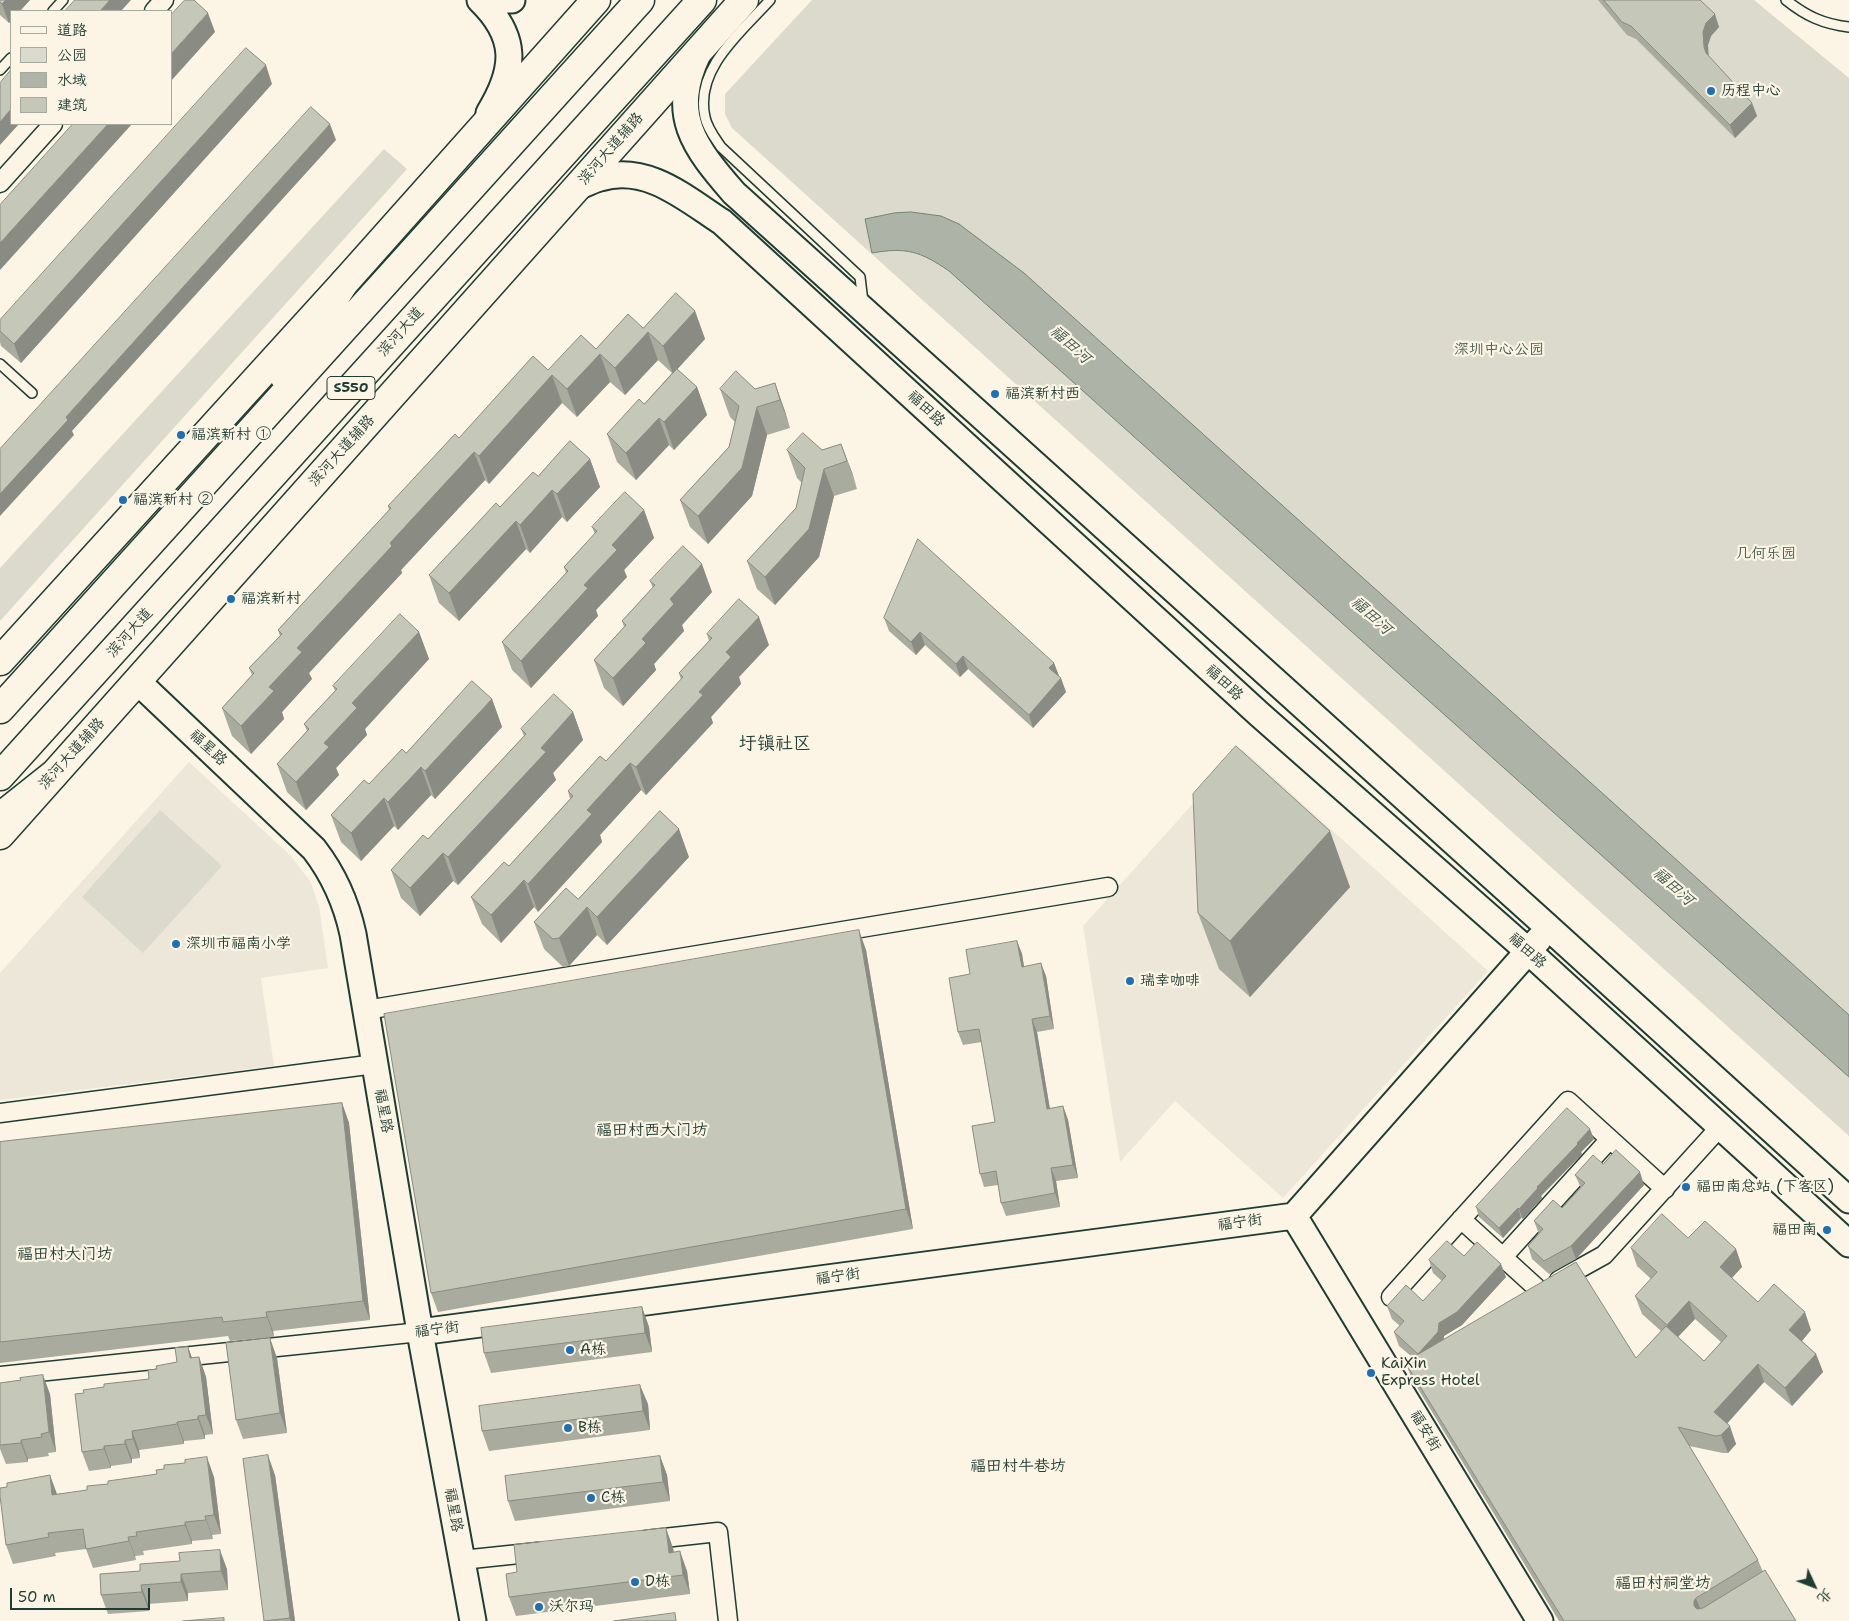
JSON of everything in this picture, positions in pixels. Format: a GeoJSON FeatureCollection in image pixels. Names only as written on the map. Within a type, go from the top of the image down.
{"type":"FeatureCollection","features":[{"type":"Feature","properties":{"kind":"main road"},"geometry":{"type":"LineString","coordinates":[[472,140],[493,107],[503,85],[509,64],[509,44],[503,27],[480,0]]}},
{"type":"Feature","properties":{"kind":"main road"},"geometry":{"type":"LineString","coordinates":[[496,0],[512,0]]}},
{"type":"Feature","properties":{"kind":"main road"},"geometry":{"type":"LineString","coordinates":[[2,655],[344,283],[596,0]]}},
{"type":"Feature","properties":{"kind":"main road","name":"S550"},"geometry":{"type":"LineString","coordinates":[[0,709],[640,0]]}},
{"type":"Feature","properties":{"kind":"main road","name":"滨河大道"},"geometry":{"type":"LineString","coordinates":[[0,776],[702,0]]}},
{"type":"Feature","properties":{"kind":"main road","name":"滨河大道辅路"},"geometry":{"type":"LineString","coordinates":[[0,835],[744,0]]}},
{"type":"Feature","properties":{"kind":"main road","name":"福田路"},"geometry":{"type":"LineString","coordinates":[[701,47],[690,70],[686,85],[684,103],[688,122],[703,155],[734,193],[1849,1200]]}},
{"type":"Feature","properties":{"kind":"main road","name":"福田路"},"geometry":{"type":"LineString","coordinates":[[578,187],[601,178],[622,175],[641,176],[658,181],[722,222],[1273,728],[1528,951],[1849,1244]]}},
{"type":"Feature","properties":{"kind":"main road"},"geometry":{"type":"LineString","coordinates":[[238,447],[344,283]]}},
{"type":"Feature","properties":{"kind":"main road","name":"福星路"},"geometry":{"type":"LineString","coordinates":[[137,681],[299,834],[325,863],[334,878],[348,913],[354,934],[420,1332],[473,1621]]}},
{"type":"Feature","properties":{"kind":"main road"},"geometry":{"type":"LineString","coordinates":[[0,817],[53,775]]}},
{"type":"Feature","properties":{"kind":"main road"},"geometry":{"type":"LineString","coordinates":[[1294,1216],[1549,928]]}},
{"type":"Feature","properties":{"kind":"main road","name":"福宁街"},"geometry":{"type":"LineString","coordinates":[[420,1332],[1294,1216]]}},
{"type":"Feature","properties":{"kind":"main road","name":"福安街"},"geometry":{"type":"LineString","coordinates":[[1294,1216],[1540,1621]]}},
{"type":"Feature","properties":{"kind":"street"},"geometry":{"type":"LineString","coordinates":[[155,10],[164,0]]}},
{"type":"Feature","properties":{"kind":"street"},"geometry":{"type":"LineString","coordinates":[[0,183],[52,125]]}},
{"type":"Feature","properties":{"kind":"street"},"geometry":{"type":"LineString","coordinates":[[366,1010],[1108,887]]}},
{"type":"Feature","properties":{"kind":"street"},"geometry":{"type":"LineString","coordinates":[[0,1113],[375,1064]]}},
{"type":"Feature","properties":{"kind":"street"},"geometry":{"type":"LineString","coordinates":[[1391,1297],[1568,1101],[1665,1189]]}},
{"type":"Feature","properties":{"kind":"street"},"geometry":{"type":"LineString","coordinates":[[1525,1301],[1604,1255],[1720,1127]]}},
{"type":"Feature","properties":{"kind":"street"},"geometry":{"type":"LineString","coordinates":[[1502,1257],[1610,1139]]}},
{"type":"Feature","properties":{"kind":"street"},"geometry":{"type":"LineString","coordinates":[[1461,1219],[1540,1292]]}},
{"type":"Feature","properties":{"kind":"street","name":"福宁街"},"geometry":{"type":"LineString","coordinates":[[0,1376],[420,1332]]}},
{"type":"Feature","properties":{"kind":"street"},"geometry":{"type":"LineString","coordinates":[[629,1542],[718,1532],[728,1621]]}},
{"type":"Feature","properties":{"kind":"street"},"geometry":{"type":"LineString","coordinates":[[462,1560],[551,1550]]}},
{"type":"Feature","properties":{"kind":"lane"},"geometry":{"type":"LineString","coordinates":[[54,10],[63,0]]}},
{"type":"Feature","properties":{"kind":"lane"},"geometry":{"type":"LineString","coordinates":[[770,0],[728,47],[714,66],[707,82],[704,96],[704,117],[712,135],[722,147],[860,277],[863,310]]}},
{"type":"Feature","properties":{"kind":"lane"},"geometry":{"type":"LineString","coordinates":[[1786,0],[1811,18],[1830,25],[1849,27]]}},
{"type":"Feature","properties":{"kind":"lane"},"geometry":{"type":"LineString","coordinates":[[0,70],[10,59]]}},
{"type":"Feature","properties":{"kind":"lane"},"geometry":{"type":"LineString","coordinates":[[0,364],[32,394]]}},
{"type":"Feature","properties":{"kind":"shaded area"},"geometry":{"type":"Polygon","coordinates":[[[1242,749],[1488,971],[1283,1198],[1175,1101],[1120,1162],[1083,926],[1242,749]]]}},
{"type":"Feature","properties":{"kind":"shaded area","name":"深圳市福南小学"},"geometry":{"type":"Polygon","coordinates":[[[189,762],[290,855],[310,881],[319,906],[328,968],[261,978],[274,1066],[0,1100],[0,973],[189,762]]]}},
{"type":"Feature","properties":{"kind":"green space","name":"深圳中心公园"},"geometry":{"type":"Polygon","coordinates":[[[812,0],[1754,0],[1849,78],[1849,1136],[732,128],[725,114],[725,94],[812,0]]]}},
{"type":"Feature","properties":{"kind":"green space"},"geometry":{"type":"Polygon","coordinates":[[[384,149],[407,169],[0,621],[0,568],[384,149]]]}},
{"type":"Feature","properties":{"kind":"green space"},"geometry":{"type":"Polygon","coordinates":[[[160,810],[222,866],[143,953],[82,897],[160,810]]]}},
{"type":"Feature","properties":{"kind":"water","name":"福田河"},"geometry":{"type":"Polygon","coordinates":[[[911,212],[941,216],[959,224],[1024,273],[1849,1015],[1849,1077],[949,271],[930,259],[912,252],[894,250],[872,253],[865,219],[894,213],[911,212]]]}},
{"type":"Feature","properties":{"kind":"building"},"geometry":{"type":"Polygon","coordinates":[[[75,0],[110,0],[101,10],[66,10],[75,0]]]}},
{"type":"Feature","properties":{"kind":"building"},"geometry":{"type":"Polygon","coordinates":[[[185,0],[194,0],[208,13],[172,53],[172,14],[185,0]]]}},
{"type":"Feature","properties":{"kind":"building","name":"历程中心"},"geometry":{"type":"Polygon","coordinates":[[[1604,0],[1700,0],[1715,14],[1706,23],[1703,32],[1706,53],[1752,103],[1730,125],[1631,26],[1622,22],[1604,0]]]}},
{"type":"Feature","properties":{"kind":"building"},"geometry":{"type":"Polygon","coordinates":[[[246,48],[266,65],[14,344],[0,331],[0,320],[246,48]]]}},
{"type":"Feature","properties":{"kind":"building"},"geometry":{"type":"Polygon","coordinates":[[[10,71],[10,110],[0,122],[0,83],[10,71]]]}},
{"type":"Feature","properties":{"kind":"building"},"geometry":{"type":"Polygon","coordinates":[[[311,107],[330,124],[66,417],[68,420],[0,494],[0,449],[311,107]]]}},
{"type":"Feature","properties":{"kind":"building"},"geometry":{"type":"Polygon","coordinates":[[[72,125],[107,125],[0,243],[0,205],[72,125]]]}},
{"type":"Feature","properties":{"kind":"building"},"geometry":{"type":"Polygon","coordinates":[[[676,293],[695,311],[663,346],[648,332],[615,368],[600,354],[567,389],[552,375],[479,456],[474,452],[390,543],[392,546],[297,648],[302,652],[269,687],[274,691],[241,726],[222,708],[254,673],[249,668],[282,634],[278,630],[391,508],[388,506],[455,434],[459,438],[533,356],[548,370],[581,335],[596,349],[628,314],[643,328],[676,293]]]}},
{"type":"Feature","properties":{"kind":"building"},"geometry":{"type":"Polygon","coordinates":[[[677,369],[697,387],[664,422],[659,418],[626,453],[607,434],[639,399],[644,404],[677,369]]]}},
{"type":"Feature","properties":{"kind":"building"},"geometry":{"type":"Polygon","coordinates":[[[736,371],[755,389],[775,383],[780,400],[757,407],[742,468],[698,516],[680,500],[729,447],[739,406],[720,389],[736,371]]]}},
{"type":"Feature","properties":{"kind":"building"},"geometry":{"type":"Polygon","coordinates":[[[803,433],[822,450],[841,444],[847,461],[824,469],[809,529],[765,577],[747,561],[796,508],[805,468],[787,450],[803,433]]]}},
{"type":"Feature","properties":{"kind":"building"},"geometry":{"type":"Polygon","coordinates":[[[570,441],[590,459],[557,494],[552,490],[520,525],[516,521],[449,593],[429,575],[496,503],[500,507],[533,472],[538,476],[570,441]]]}},
{"type":"Feature","properties":{"kind":"building"},"geometry":{"type":"Polygon","coordinates":[[[625,492],[644,510],[612,545],[617,550],[584,585],[588,588],[521,661],[502,642],[568,571],[564,567],[597,531],[592,527],[625,492]]]}},
{"type":"Feature","properties":{"kind":"building"},"geometry":{"type":"Polygon","coordinates":[[[918,539],[1054,663],[1049,668],[1061,678],[1029,715],[963,656],[956,664],[920,632],[911,642],[884,618],[918,539]]]}},
{"type":"Feature","properties":{"kind":"building"},"geometry":{"type":"Polygon","coordinates":[[[683,546],[702,564],[670,599],[674,604],[642,639],[646,643],[613,678],[594,660],[626,625],[622,621],[655,585],[650,581],[683,546]]]}},
{"type":"Feature","properties":{"kind":"building"},"geometry":{"type":"Polygon","coordinates":[[[739,599],[759,617],[726,652],[731,657],[699,692],[703,695],[636,767],[630,763],[587,810],[592,814],[528,884],[524,880],[491,915],[471,897],[504,862],[509,866],[573,796],[568,791],[600,756],[606,761],[683,677],[679,673],[712,638],[707,634],[739,599]]]}},
{"type":"Feature","properties":{"kind":"building"},"geometry":{"type":"Polygon","coordinates":[[[400,614],[419,632],[352,703],[357,708],[324,743],[329,747],[296,782],[277,764],[309,729],[304,724],[337,689],[333,686],[400,614]]]}},
{"type":"Feature","properties":{"kind":"building"},"geometry":{"type":"Polygon","coordinates":[[[472,681],[492,699],[425,771],[421,767],[388,802],[384,798],[351,833],[331,815],[364,780],[369,784],[402,749],[406,753],[472,681]]]}},
{"type":"Feature","properties":{"kind":"building"},"geometry":{"type":"Polygon","coordinates":[[[554,694],[573,712],[541,748],[546,752],[448,857],[443,853],[410,888],[391,870],[423,835],[428,839],[526,734],[521,729],[554,694]]]}},
{"type":"Feature","properties":{"kind":"building"},"geometry":{"type":"Polygon","coordinates":[[[1236,746],[1330,831],[1230,941],[1198,913],[1193,794],[1236,746]]]}},
{"type":"Feature","properties":{"kind":"building"},"geometry":{"type":"Polygon","coordinates":[[[660,811],[679,829],[597,917],[587,907],[559,938],[553,939],[534,922],[566,888],[578,899],[660,811]]]}},
{"type":"Feature","properties":{"kind":"building"},"geometry":{"type":"Polygon","coordinates":[[[859,930],[906,1209],[431,1293],[384,1014],[859,930]]]}},
{"type":"Feature","properties":{"kind":"building"},"geometry":{"type":"Polygon","coordinates":[[[1017,941],[1022,967],[1041,963],[1050,1016],[1032,1019],[1047,1109],[1063,1106],[1073,1165],[1051,1168],[1055,1193],[1001,1203],[996,1171],[980,1174],[972,1126],[995,1122],[979,1029],[958,1032],[949,978],[970,974],[966,950],[1017,941]]]}},
{"type":"Feature","properties":{"kind":"building"},"geometry":{"type":"Polygon","coordinates":[[[342,1103],[363,1301],[266,1312],[267,1317],[223,1322],[222,1317],[0,1342],[0,1142],[342,1103]]]}},
{"type":"Feature","properties":{"kind":"building"},"geometry":{"type":"Polygon","coordinates":[[[1567,1108],[1590,1129],[1519,1209],[1499,1228],[1476,1207],[1567,1108]]]}},
{"type":"Feature","properties":{"kind":"building"},"geometry":{"type":"Polygon","coordinates":[[[1616,1150],[1640,1172],[1571,1246],[1544,1261],[1528,1246],[1543,1229],[1534,1221],[1553,1200],[1562,1208],[1585,1183],[1575,1175],[1593,1155],[1603,1164],[1616,1150]]]}},
{"type":"Feature","properties":{"kind":"building"},"geometry":{"type":"Polygon","coordinates":[[[1662,1214],[1688,1238],[1705,1221],[1736,1249],[1720,1267],[1758,1302],[1774,1284],[1805,1312],[1789,1330],[1816,1354],[1785,1388],[1758,1364],[1714,1412],[1730,1426],[1721,1435],[1716,1436],[1678,1427],[1758,1560],[1696,1598],[1694,1606],[1697,1609],[1703,1608],[1765,1570],[1796,1621],[1564,1621],[1405,1362],[1576,1262],[1636,1358],[1666,1326],[1704,1361],[1727,1336],[1689,1301],[1667,1325],[1635,1296],[1657,1272],[1631,1248],[1662,1214]]]}},
{"type":"Feature","properties":{"kind":"building"},"geometry":{"type":"Polygon","coordinates":[[[1447,1241],[1464,1256],[1477,1242],[1501,1264],[1457,1312],[1439,1323],[1438,1332],[1418,1354],[1394,1332],[1404,1321],[1387,1306],[1406,1285],[1423,1301],[1446,1276],[1429,1260],[1447,1241]]]}},
{"type":"Feature","properties":{"kind":"building"},"geometry":{"type":"Polygon","coordinates":[[[642,1307],[645,1333],[484,1353],[481,1328],[642,1307]]]}},
{"type":"Feature","properties":{"kind":"building"},"geometry":{"type":"Polygon","coordinates":[[[270,1338],[280,1413],[236,1420],[226,1343],[270,1338]]]}},
{"type":"Feature","properties":{"kind":"building"},"geometry":{"type":"Polygon","coordinates":[[[188,1347],[190,1358],[199,1357],[206,1415],[198,1416],[198,1419],[177,1422],[177,1424],[132,1431],[133,1439],[125,1440],[125,1444],[104,1446],[104,1449],[82,1452],[75,1394],[84,1393],[83,1390],[104,1387],[104,1384],[149,1379],[148,1370],[157,1369],[156,1366],[177,1362],[175,1348],[188,1347]]]}},
{"type":"Feature","properties":{"kind":"building"},"geometry":{"type":"Polygon","coordinates":[[[43,1375],[49,1432],[41,1434],[42,1437],[21,1440],[21,1443],[0,1445],[0,1383],[43,1375]]]}},
{"type":"Feature","properties":{"kind":"building"},"geometry":{"type":"Polygon","coordinates":[[[640,1385],[643,1411],[482,1431],[479,1406],[640,1385]]]}},
{"type":"Feature","properties":{"kind":"building"},"geometry":{"type":"Polygon","coordinates":[[[268,1455],[290,1618],[264,1621],[243,1459],[268,1455]]]}},
{"type":"Feature","properties":{"kind":"building"},"geometry":{"type":"Polygon","coordinates":[[[660,1456],[663,1482],[508,1501],[505,1476],[660,1456]]]}},
{"type":"Feature","properties":{"kind":"building"},"geometry":{"type":"Polygon","coordinates":[[[207,1457],[214,1515],[205,1516],[206,1520],[185,1522],[185,1525],[136,1532],[137,1536],[128,1537],[129,1541],[86,1549],[83,1529],[48,1533],[49,1537],[6,1545],[0,1488],[7,1487],[7,1483],[50,1475],[52,1495],[87,1490],[87,1486],[108,1484],[108,1481],[157,1474],[156,1470],[164,1469],[164,1465],[185,1463],[185,1460],[207,1457]]]}},
{"type":"Feature","properties":{"kind":"building"},"geometry":{"type":"Polygon","coordinates":[[[666,1528],[669,1553],[680,1551],[683,1575],[509,1597],[506,1574],[517,1572],[514,1545],[666,1528]]]}},
{"type":"Feature","properties":{"kind":"building"},"geometry":{"type":"Polygon","coordinates":[[[220,1550],[221,1571],[181,1574],[181,1582],[141,1585],[142,1592],[101,1595],[100,1574],[140,1571],[140,1564],[180,1561],[179,1553],[220,1550]]]}},
{"type":"Feature","properties":{"kind":"building"},"geometry":{"type":"Polygon","coordinates":[[[675,1613],[676,1621],[614,1621],[675,1613]]]}},
{"type":"Feature","properties":{"kind":"building"},"geometry":{"type":"Polygon","coordinates":[[[224,1618],[224,1621],[183,1621],[224,1618]]]}},
{"type":"Feature","properties":{"kind":"place","name":"历程中心"},"geometry":{"type":"Point","coordinates":[1711,91]}},
{"type":"Feature","properties":{"kind":"place","name":"福滨新村西"},"geometry":{"type":"Point","coordinates":[995,394]}},
{"type":"Feature","properties":{"kind":"place","name":"福滨新村 ①"},"geometry":{"type":"Point","coordinates":[181,435]}},
{"type":"Feature","properties":{"kind":"place","name":"福滨新村 ②"},"geometry":{"type":"Point","coordinates":[123,500]}},
{"type":"Feature","properties":{"kind":"place","name":"福滨新村"},"geometry":{"type":"Point","coordinates":[231,599]}},
{"type":"Feature","properties":{"kind":"place","name":"深圳市福南小学"},"geometry":{"type":"Point","coordinates":[176,944]}},
{"type":"Feature","properties":{"kind":"place","name":"瑞幸咖啡"},"geometry":{"type":"Point","coordinates":[1130,981]}},
{"type":"Feature","properties":{"kind":"place","name":"福田南总站 (下客区)"},"geometry":{"type":"Point","coordinates":[1686,1187]}},
{"type":"Feature","properties":{"kind":"place","name":"福田南"},"geometry":{"type":"Point","coordinates":[1827,1230]}},
{"type":"Feature","properties":{"kind":"place","name":"A栋"},"geometry":{"type":"Point","coordinates":[570,1350]}},
{"type":"Feature","properties":{"kind":"place","name":"KaiXin Express Hotel"},"geometry":{"type":"Point","coordinates":[1371,1373]}},
{"type":"Feature","properties":{"kind":"place","name":"B栋"},"geometry":{"type":"Point","coordinates":[568,1428]}},
{"type":"Feature","properties":{"kind":"place","name":"C栋"},"geometry":{"type":"Point","coordinates":[591,1498]}},
{"type":"Feature","properties":{"kind":"place","name":"D栋"},"geometry":{"type":"Point","coordinates":[635,1582]}},
{"type":"Feature","properties":{"kind":"place","name":"沃尔玛"},"geometry":{"type":"Point","coordinates":[539,1607]}},
{"type":"Feature","properties":{"kind":"district","name":"圩镇社区"},"geometry":{"type":"Point","coordinates":[775,744]}},
{"type":"Feature","properties":{"kind":"district","name":"福田村西大门坊"},"geometry":{"type":"Point","coordinates":[652,1131]}},
{"type":"Feature","properties":{"kind":"district","name":"福田村大门坊"},"geometry":{"type":"Point","coordinates":[65,1255]}},
{"type":"Feature","properties":{"kind":"district","name":"福田村牛巷坊"},"geometry":{"type":"Point","coordinates":[1018,1467]}},
{"type":"Feature","properties":{"kind":"district","name":"福田村祠堂坊"},"geometry":{"type":"Point","coordinates":[1663,1584]}},
{"type":"Feature","properties":{"kind":"park label","name":"几何乐园"},"geometry":{"type":"Point","coordinates":[1766,554]}}]}
